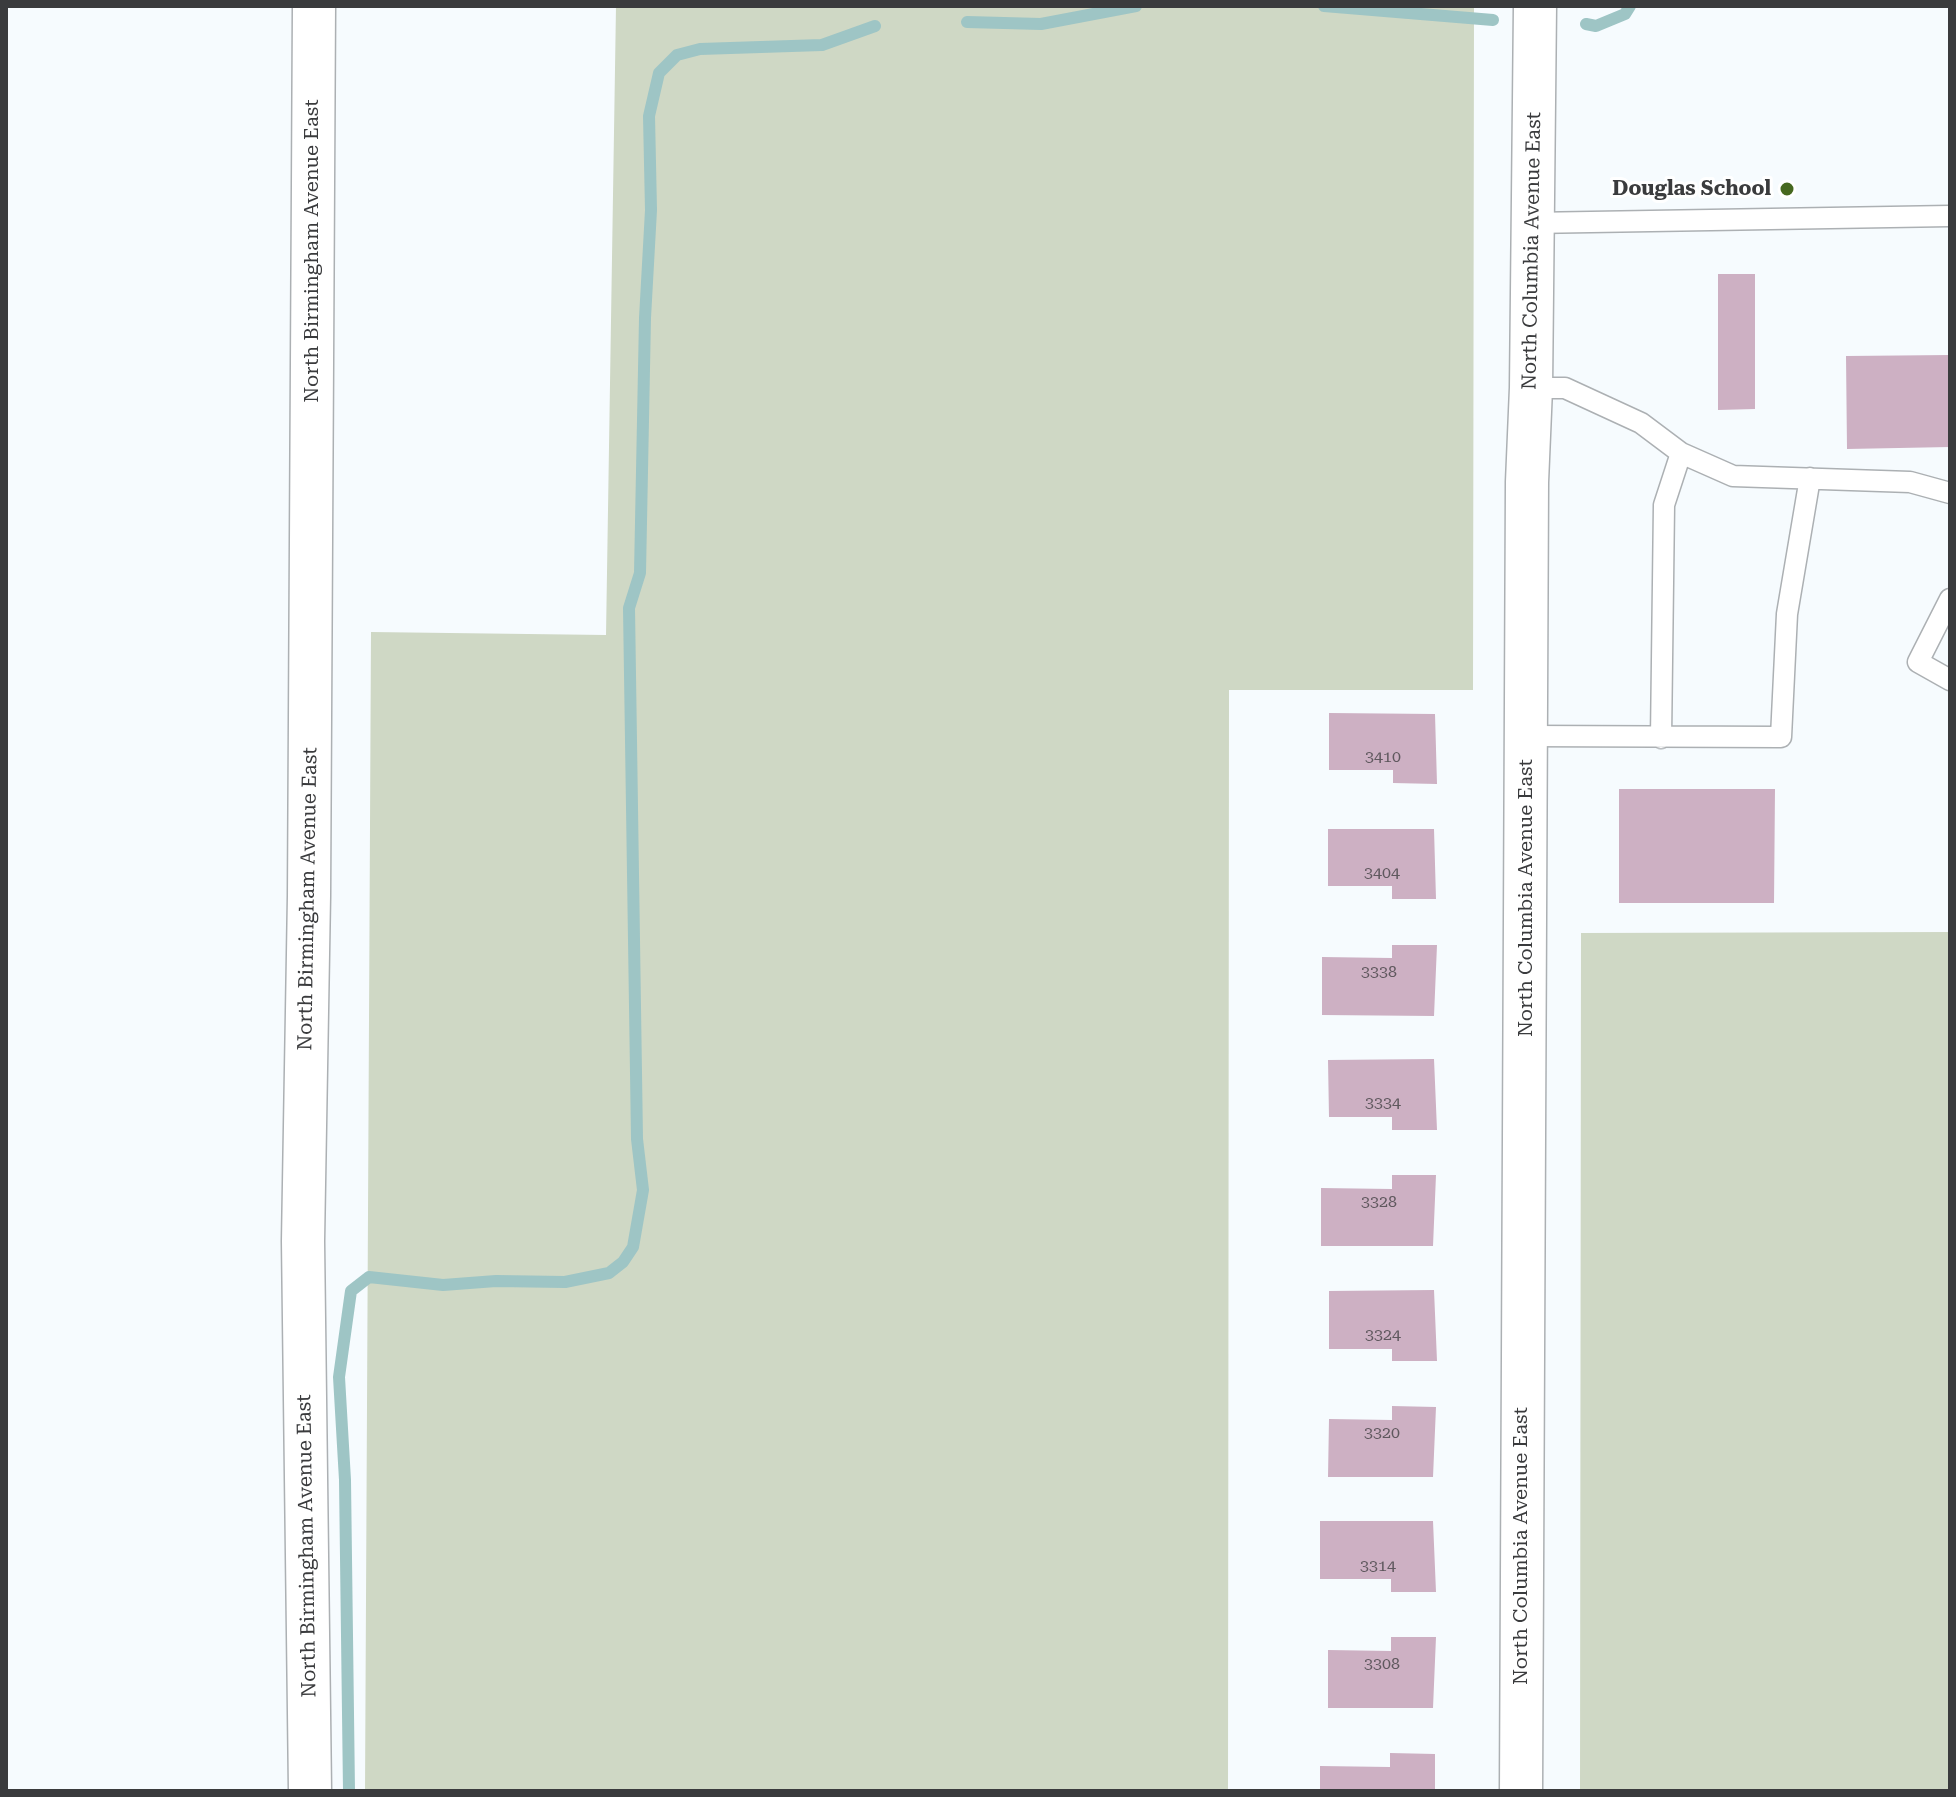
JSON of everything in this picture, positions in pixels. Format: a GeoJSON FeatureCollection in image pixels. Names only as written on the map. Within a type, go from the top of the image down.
{"type":"FeatureCollection","features":[{"type":"Feature","properties":{"kind":"street","name":"North Birmingham Avenue East"},"geometry":{"type":"LineString","coordinates":[[310,1791],[303,1241],[309,896],[314,6]]}},
{"type":"Feature","properties":{"kind":"street","name":"North Columbia Avenue East"},"geometry":{"type":"LineString","coordinates":[[1521,1791],[1527,482],[1531,388],[1535,6]]}},
{"type":"Feature","properties":{"kind":"lane"},"geometry":{"type":"LineString","coordinates":[[1531,223],[1950,216]]}},
{"type":"Feature","properties":{"kind":"lane"},"geometry":{"type":"LineString","coordinates":[[1531,388],[1565,388],[1641,423],[1681,453],[1733,476],[1910,482],[1950,493]]}},
{"type":"Feature","properties":{"kind":"lane"},"geometry":{"type":"LineString","coordinates":[[1661,738],[1664,505],[1681,453]]}},
{"type":"Feature","properties":{"kind":"lane"},"geometry":{"type":"LineString","coordinates":[[1527,736],[1781,737],[1787,614],[1810,478]]}},
{"type":"Feature","properties":{"kind":"lane"},"geometry":{"type":"LineString","coordinates":[[1950,599],[1918,662],[1950,680]]}},
{"type":"Feature","properties":{"kind":"green space"},"geometry":{"type":"Polygon","coordinates":[[[616,6],[1474,6],[1473,690],[1229,690],[1228,1791],[365,1791],[371,632],[606,635],[616,6]]]}},
{"type":"Feature","properties":{"kind":"green space"},"geometry":{"type":"Polygon","coordinates":[[[1950,932],[1950,1791],[1580,1791],[1581,933],[1950,932]]]}},
{"type":"Feature","properties":{"kind":"building"},"geometry":{"type":"Polygon","coordinates":[[[1718,274],[1755,274],[1755,409],[1718,410],[1718,274]]]}},
{"type":"Feature","properties":{"kind":"building"},"geometry":{"type":"Polygon","coordinates":[[[1950,355],[1950,447],[1847,449],[1846,356],[1950,355]]]}},
{"type":"Feature","properties":{"kind":"building"},"geometry":{"type":"Polygon","coordinates":[[[1329,713],[1435,714],[1437,784],[1393,783],[1393,770],[1329,770],[1329,713]]]}},
{"type":"Feature","properties":{"kind":"building"},"geometry":{"type":"Polygon","coordinates":[[[1619,789],[1775,789],[1774,903],[1619,903],[1619,789]]]}},
{"type":"Feature","properties":{"kind":"building"},"geometry":{"type":"Polygon","coordinates":[[[1328,829],[1434,829],[1436,899],[1392,899],[1392,886],[1328,886],[1328,829]]]}},
{"type":"Feature","properties":{"kind":"building"},"geometry":{"type":"Polygon","coordinates":[[[1392,945],[1437,945],[1434,1016],[1322,1015],[1322,957],[1392,958],[1392,945]]]}},
{"type":"Feature","properties":{"kind":"building"},"geometry":{"type":"Polygon","coordinates":[[[1434,1059],[1437,1130],[1392,1130],[1392,1117],[1329,1117],[1328,1060],[1434,1059]]]}},
{"type":"Feature","properties":{"kind":"building"},"geometry":{"type":"Polygon","coordinates":[[[1392,1175],[1436,1175],[1433,1246],[1321,1246],[1321,1188],[1392,1189],[1392,1175]]]}},
{"type":"Feature","properties":{"kind":"building"},"geometry":{"type":"Polygon","coordinates":[[[1434,1290],[1437,1361],[1392,1361],[1392,1349],[1329,1349],[1329,1291],[1434,1290]]]}},
{"type":"Feature","properties":{"kind":"building"},"geometry":{"type":"Polygon","coordinates":[[[1392,1406],[1436,1407],[1433,1477],[1328,1477],[1329,1419],[1392,1420],[1392,1406]]]}},
{"type":"Feature","properties":{"kind":"building"},"geometry":{"type":"Polygon","coordinates":[[[1320,1521],[1433,1521],[1436,1592],[1391,1592],[1391,1579],[1320,1579],[1320,1521]]]}},
{"type":"Feature","properties":{"kind":"building"},"geometry":{"type":"Polygon","coordinates":[[[1391,1637],[1436,1637],[1433,1708],[1328,1708],[1328,1650],[1391,1651],[1391,1637]]]}},
{"type":"Feature","properties":{"kind":"building"},"geometry":{"type":"Polygon","coordinates":[[[1390,1753],[1435,1754],[1435,1791],[1320,1791],[1320,1766],[1390,1767],[1390,1753]]]}},
{"type":"Feature","properties":{"kind":"waterway"},"geometry":{"type":"LineString","coordinates":[[967,22],[1041,24],[1136,6]]}},
{"type":"Feature","properties":{"kind":"waterway"},"geometry":{"type":"LineString","coordinates":[[1324,6],[1493,20]]}},
{"type":"Feature","properties":{"kind":"waterway"},"geometry":{"type":"LineString","coordinates":[[1586,24],[1596,26],[1625,14],[1630,6]]}},
{"type":"Feature","properties":{"kind":"waterway"},"geometry":{"type":"LineString","coordinates":[[349,1791],[345,1480],[339,1377],[351,1291],[369,1277],[443,1285],[496,1281],[565,1282],[609,1273],[623,1262],[633,1247],[643,1190],[637,1139],[629,608],[640,573],[645,318],[651,210],[649,116],[659,73],[677,55],[700,49],[822,45],[875,26]]}},
{"type":"Feature","properties":{"kind":"place","name":"Douglas School"},"geometry":{"type":"Point","coordinates":[1787,189]}}]}
